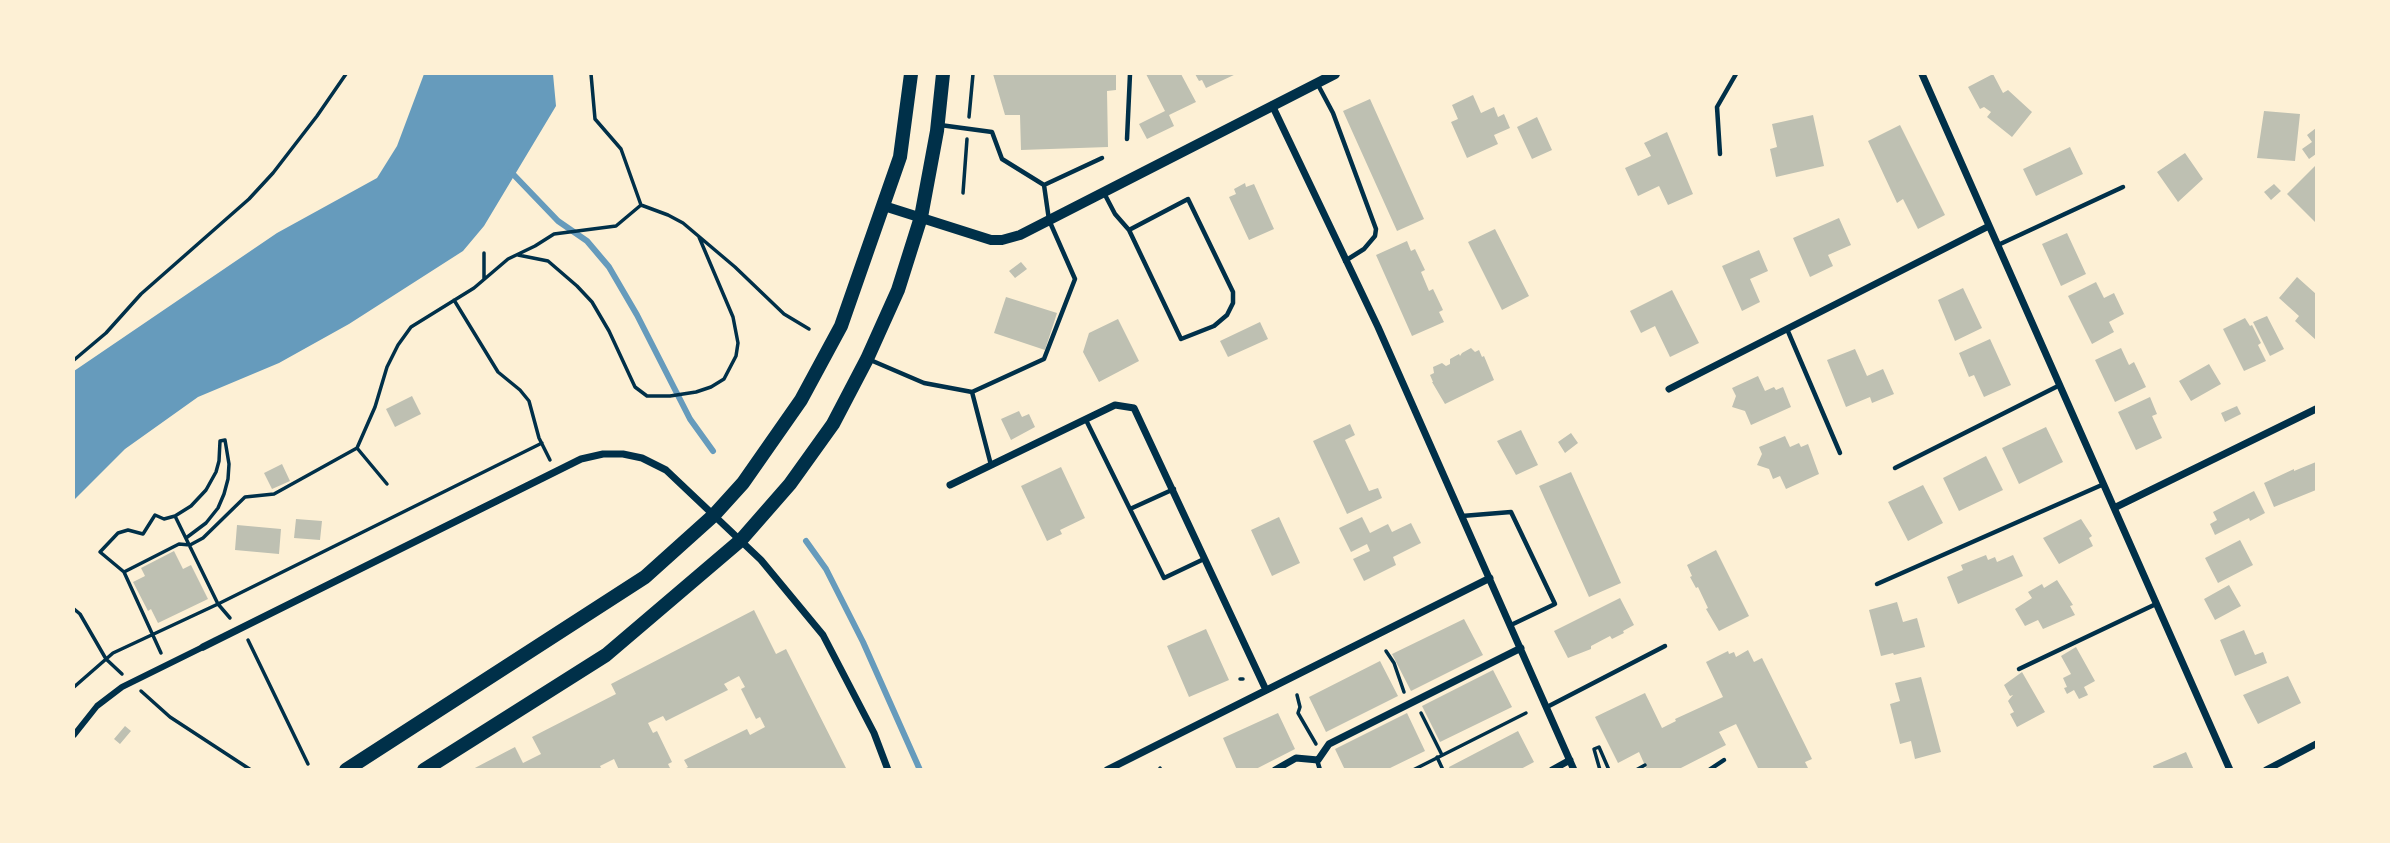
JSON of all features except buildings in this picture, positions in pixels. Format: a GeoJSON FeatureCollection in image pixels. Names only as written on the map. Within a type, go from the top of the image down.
{"type":"FeatureCollection","features":[{"type":"Feature","properties":{"kind":"main road"},"geometry":{"type":"LineString","coordinates":[[346,769],[363,766],[645,578],[743,483],[807,389],[841,326],[900,157],[911,74]]}},
{"type":"Feature","properties":{"kind":"main road"},"geometry":{"type":"LineString","coordinates":[[424,769],[606,655],[741,540],[790,484],[833,424],[867,359],[898,290],[921,216],[938,125],[943,74]]}},
{"type":"Feature","properties":{"kind":"street"},"geometry":{"type":"LineString","coordinates":[[884,206],[991,240],[1003,240],[1020,235],[1335,74]]}},
{"type":"Feature","properties":{"kind":"street"},"geometry":{"type":"LineString","coordinates":[[1922,74],[2230,769]]}},
{"type":"Feature","properties":{"kind":"street"},"geometry":{"type":"LineString","coordinates":[[1272,105],[1378,327],[1574,769]]}},
{"type":"Feature","properties":{"kind":"street"},"geometry":{"type":"LineString","coordinates":[[1670,389],[1989,226]]}},
{"type":"Feature","properties":{"kind":"street"},"geometry":{"type":"LineString","coordinates":[[950,485],[1115,405],[1134,408],[1266,690]]}},
{"type":"Feature","properties":{"kind":"street"},"geometry":{"type":"LineString","coordinates":[[2114,508],[2316,409]]}},
{"type":"Feature","properties":{"kind":"street"},"geometry":{"type":"LineString","coordinates":[[74,735],[92,711],[122,687],[581,459],[603,454],[623,454],[642,458],[666,470],[761,560],[823,635],[874,733],[888,769]]}},
{"type":"Feature","properties":{"kind":"street"},"geometry":{"type":"LineString","coordinates":[[1107,769],[1490,578]]}},
{"type":"Feature","properties":{"kind":"street"},"geometry":{"type":"LineString","coordinates":[[1275,769],[1296,758],[1318,760],[1329,744],[1521,648]]}},
{"type":"Feature","properties":{"kind":"street"},"geometry":{"type":"LineString","coordinates":[[2266,769],[2316,744]]}},
{"type":"Feature","properties":{"kind":"street"},"geometry":{"type":"LineString","coordinates":[[1552,769],[1570,760]]}},
{"type":"Feature","properties":{"kind":"lane"},"geometry":{"type":"LineString","coordinates":[[1127,139],[1129,74]]}},
{"type":"Feature","properties":{"kind":"lane"},"geometry":{"type":"LineString","coordinates":[[1720,155],[1717,107],[1736,74]]}},
{"type":"Feature","properties":{"kind":"lane"},"geometry":{"type":"LineString","coordinates":[[1317,82],[1332,113],[1376,229],[1375,236],[1364,249],[1345,261]]}},
{"type":"Feature","properties":{"kind":"lane"},"geometry":{"type":"LineString","coordinates":[[938,125],[992,132],[1002,159],[1044,185]]}},
{"type":"Feature","properties":{"kind":"lane"},"geometry":{"type":"LineString","coordinates":[[1044,185],[1102,158]]}},
{"type":"Feature","properties":{"kind":"lane"},"geometry":{"type":"LineString","coordinates":[[867,359],[924,383],[972,393],[1044,359],[1075,279],[1049,220],[1044,185]]}},
{"type":"Feature","properties":{"kind":"lane"},"geometry":{"type":"LineString","coordinates":[[1998,245],[2123,187]]}},
{"type":"Feature","properties":{"kind":"lane"},"geometry":{"type":"LineString","coordinates":[[1104,192],[1115,214],[1129,230],[1181,339],[1214,326],[1227,315],[1233,303],[1233,292],[1188,199],[1129,230]]}},
{"type":"Feature","properties":{"kind":"lane"},"geometry":{"type":"LineString","coordinates":[[1787,329],[1840,453]]}},
{"type":"Feature","properties":{"kind":"lane"},"geometry":{"type":"LineString","coordinates":[[1895,468],[2060,385]]}},
{"type":"Feature","properties":{"kind":"lane"},"geometry":{"type":"LineString","coordinates":[[972,393],[991,465]]}},
{"type":"Feature","properties":{"kind":"lane"},"geometry":{"type":"LineString","coordinates":[[1086,420],[1164,578],[1205,558]]}},
{"type":"Feature","properties":{"kind":"lane"},"geometry":{"type":"LineString","coordinates":[[1877,584],[2104,484]]}},
{"type":"Feature","properties":{"kind":"lane"},"geometry":{"type":"LineString","coordinates":[[1130,509],[1174,489]]}},
{"type":"Feature","properties":{"kind":"lane"},"geometry":{"type":"LineString","coordinates":[[1462,516],[1511,512],[1555,604],[1511,625]]}},
{"type":"Feature","properties":{"kind":"lane"},"geometry":{"type":"LineString","coordinates":[[2019,669],[2156,604]]}},
{"type":"Feature","properties":{"kind":"lane"},"geometry":{"type":"LineString","coordinates":[[1547,707],[1665,646]]}},
{"type":"Feature","properties":{"kind":"lane"},"geometry":{"type":"LineString","coordinates":[[1318,760],[1316,762],[1320,769]]}},
{"type":"Feature","properties":{"kind":"lane"},"geometry":{"type":"LineString","coordinates":[[1709,769],[1724,760]]}},
{"type":"Feature","properties":{"kind":"path"},"geometry":{"type":"LineString","coordinates":[[74,360],[106,332],[141,294],[257,190],[317,116],[346,74]]}},
{"type":"Feature","properties":{"kind":"path"},"geometry":{"type":"LineString","coordinates":[[591,74],[595,120],[621,149],[641,205]]}},
{"type":"Feature","properties":{"kind":"path"},"geometry":{"type":"LineString","coordinates":[[124,572],[178,544],[190,545],[203,538],[245,497],[274,494],[357,448],[375,407],[387,367],[411,327],[484,279],[508,259],[555,233],[616,226],[641,205]]}},
{"type":"Feature","properties":{"kind":"path"},"geometry":{"type":"LineString","coordinates":[[641,205],[683,223],[735,267],[784,314],[809,329]]}},
{"type":"Feature","properties":{"kind":"path"},"geometry":{"type":"LineString","coordinates":[[516,254],[548,261],[577,286],[592,302],[609,331],[635,387],[647,396],[670,396],[711,387],[724,379],[732,366],[738,343],[733,317],[699,237]]}},
{"type":"Feature","properties":{"kind":"path"},"geometry":{"type":"LineString","coordinates":[[484,253],[484,279]]}},
{"type":"Feature","properties":{"kind":"path"},"geometry":{"type":"LineString","coordinates":[[454,300],[498,372],[529,401],[542,443],[556,472]]}},
{"type":"Feature","properties":{"kind":"path"},"geometry":{"type":"LineString","coordinates":[[167,665],[124,572],[100,552],[110,539],[128,530],[143,534],[155,515],[164,519],[191,506],[206,490],[219,461],[220,441],[225,440],[229,464],[224,494],[218,508],[206,523],[187,538]]}},
{"type":"Feature","properties":{"kind":"path"},"geometry":{"type":"LineString","coordinates":[[74,687],[113,653],[218,604],[542,443]]}},
{"type":"Feature","properties":{"kind":"path"},"geometry":{"type":"LineString","coordinates":[[357,448],[387,484]]}},
{"type":"Feature","properties":{"kind":"path"},"geometry":{"type":"LineString","coordinates":[[175,516],[218,604],[246,636],[308,764]]}},
{"type":"Feature","properties":{"kind":"path"},"geometry":{"type":"LineString","coordinates":[[74,609],[80,614],[106,659],[120,673]]}},
{"type":"Feature","properties":{"kind":"path"},"geometry":{"type":"LineString","coordinates":[[1386,651],[1394,663],[1404,692]]}},
{"type":"Feature","properties":{"kind":"path"},"geometry":{"type":"LineString","coordinates":[[141,692],[170,717],[251,769]]}},
{"type":"Feature","properties":{"kind":"path"},"geometry":{"type":"LineString","coordinates":[[1297,695],[1300,707],[1298,713],[1317,746]]}},
{"type":"Feature","properties":{"kind":"path"},"geometry":{"type":"LineString","coordinates":[[1419,709],[1443,769]]}},
{"type":"Feature","properties":{"kind":"path"},"geometry":{"type":"LineString","coordinates":[[1413,769],[1526,713]]}},
{"type":"Feature","properties":{"kind":"path"},"geometry":{"type":"LineString","coordinates":[[1600,769],[1594,749],[1599,747],[1609,769]]}},
{"type":"Feature","properties":{"kind":"path"},"geometry":{"type":"LineString","coordinates":[[1636,769],[1645,765]]}},
{"type":"Feature","properties":{"kind":"water"},"geometry":{"type":"Polygon","coordinates":[[[424,74],[553,74],[556,106],[484,226],[463,251],[349,324],[279,363],[198,397],[125,449],[74,500],[74,371],[277,233],[377,178],[397,146],[424,74]]]}},
{"type":"Feature","properties":{"kind":"waterway"},"geometry":{"type":"LineString","coordinates":[[511,172],[558,221],[587,241],[609,267],[637,315],[690,419],[713,451]]}},
{"type":"Feature","properties":{"kind":"waterway"},"geometry":{"type":"LineString","coordinates":[[806,541],[826,569],[863,642],[920,770]]}}]}
